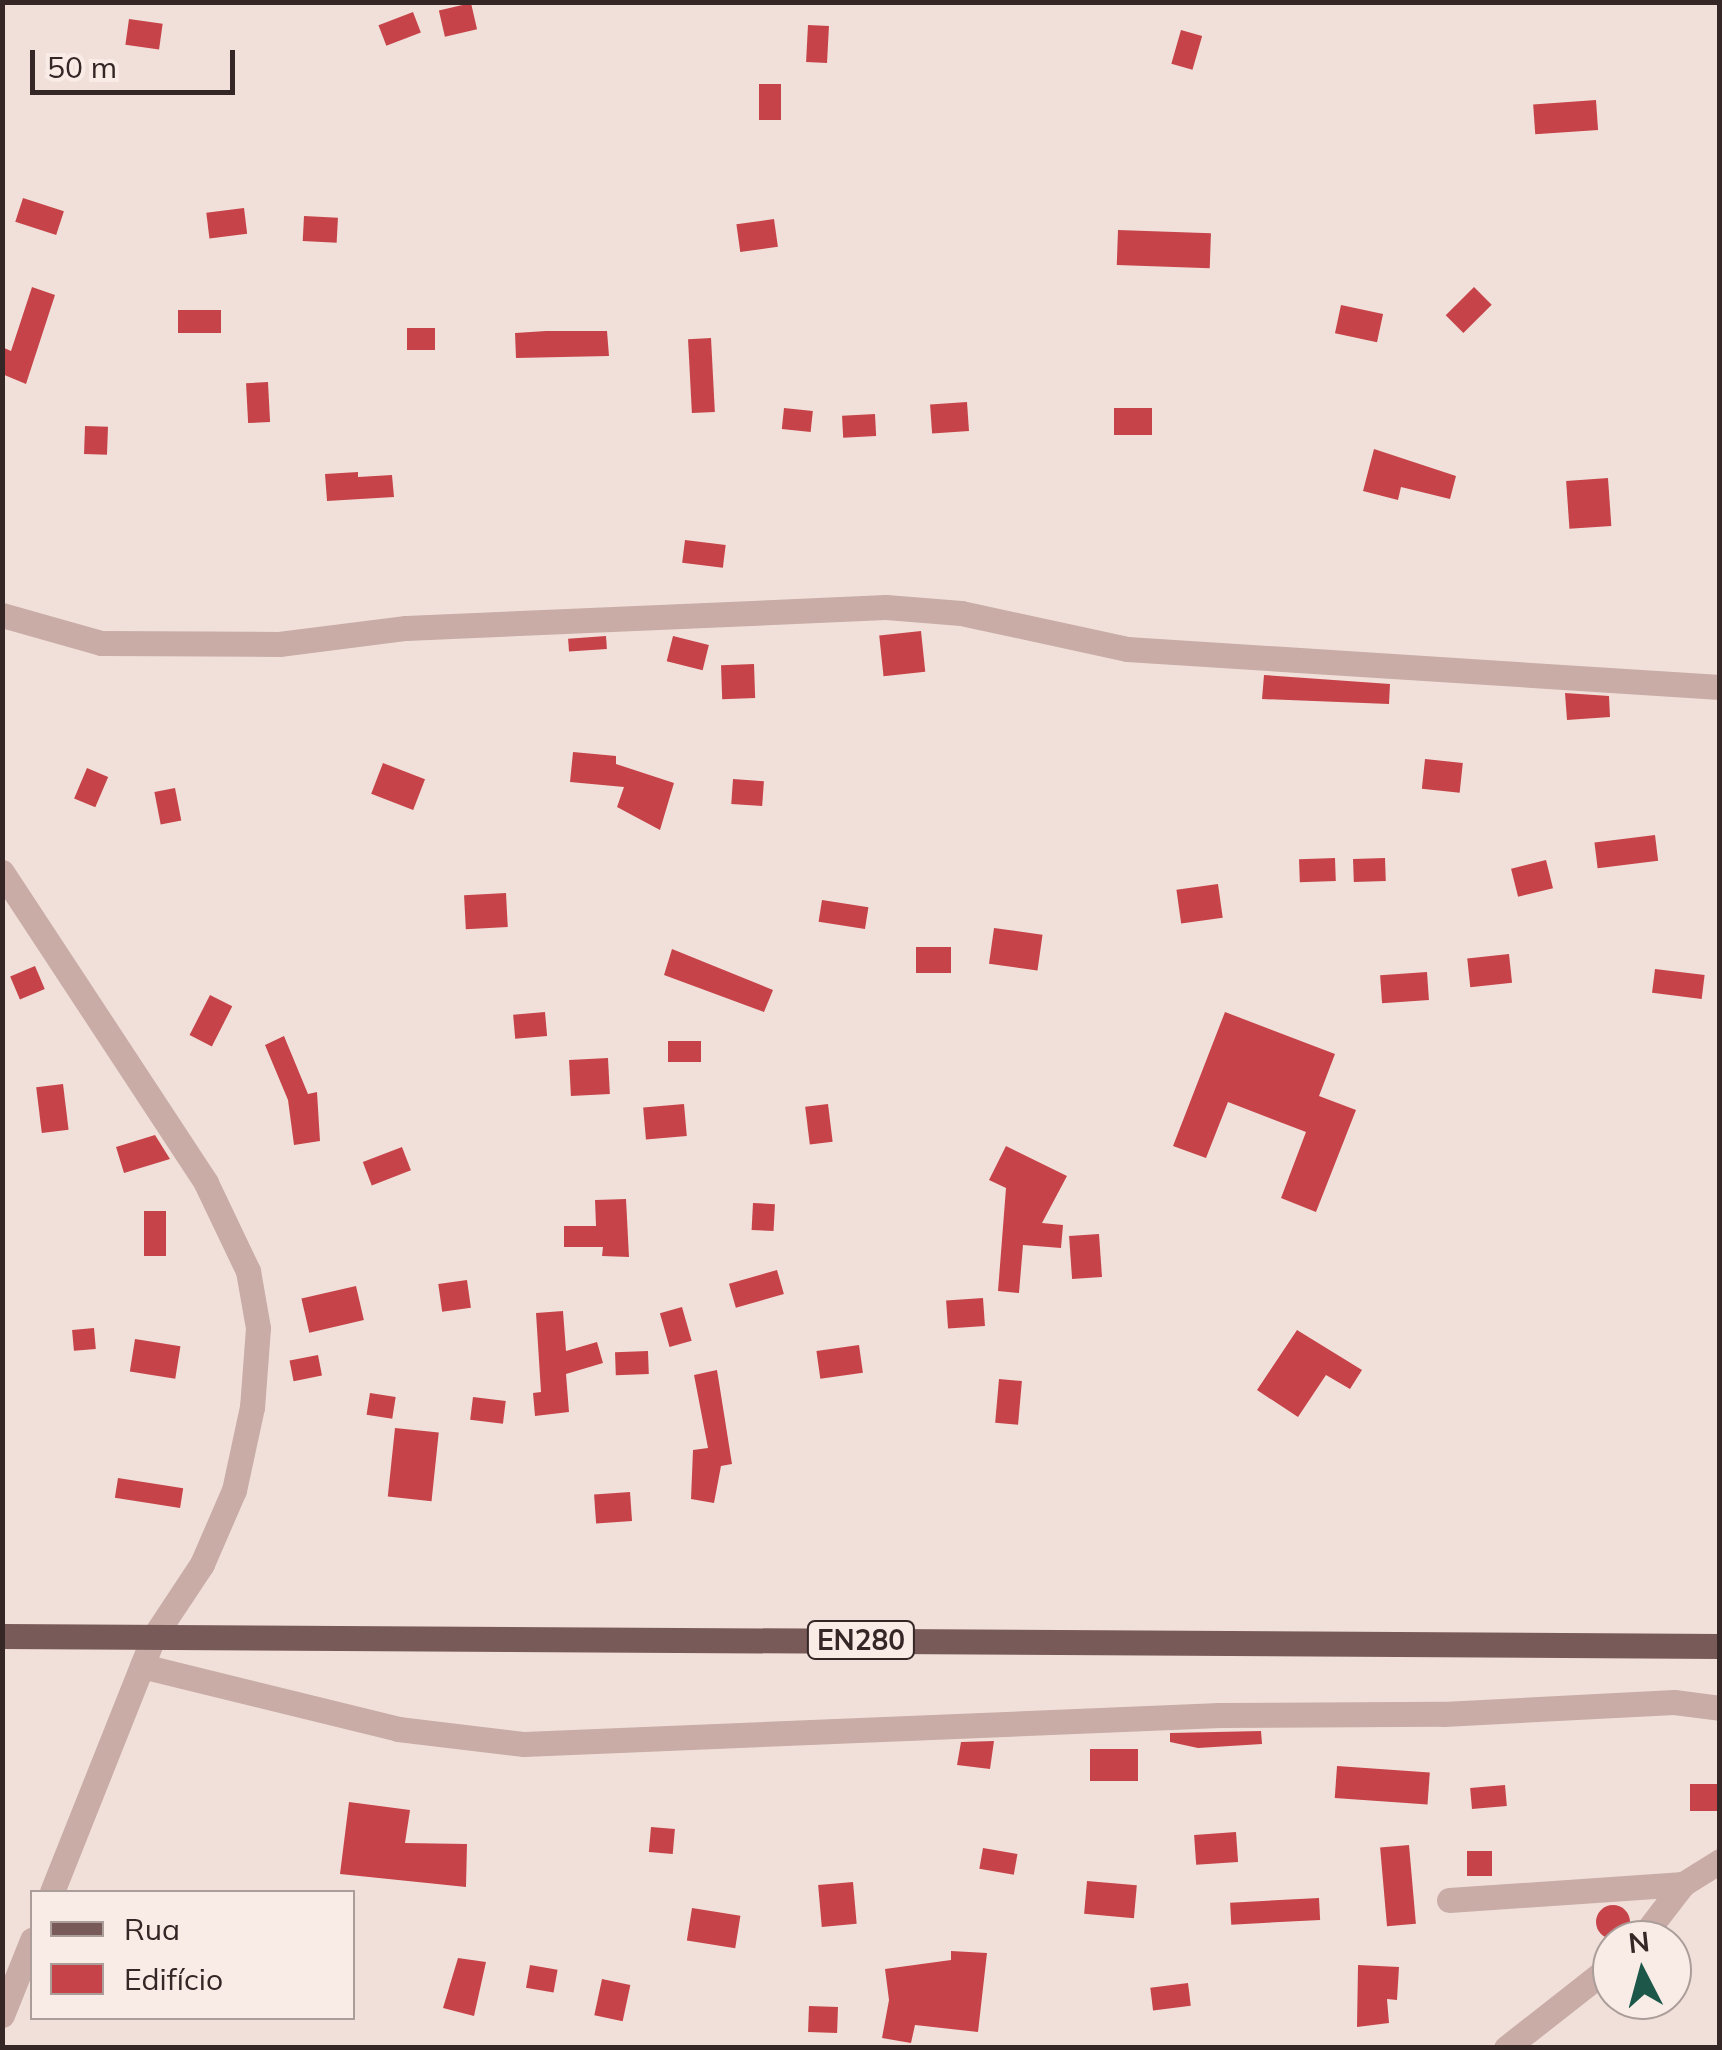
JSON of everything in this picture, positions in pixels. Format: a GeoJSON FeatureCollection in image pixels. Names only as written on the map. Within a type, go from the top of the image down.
{"type":"FeatureCollection","features":[{"type":"Feature","properties":{"kind":"main road","name":"EN280"},"geometry":{"type":"LineString","coordinates":[[2,1636],[153,1638],[235,1633],[1720,1646]]}},
{"type":"Feature","properties":{"kind":"street"},"geometry":{"type":"LineString","coordinates":[[2,615],[101,643],[279,644],[406,628],[886,607],[961,613],[1127,649],[1720,687]]}},
{"type":"Feature","properties":{"kind":"street"},"geometry":{"type":"LineString","coordinates":[[2,872],[206,1183],[251,1290],[258,1328],[252,1408],[234,1490],[202,1564],[153,1638],[53,1890]]}},
{"type":"Feature","properties":{"kind":"street"},"geometry":{"type":"LineString","coordinates":[[142,1666],[398,1730],[524,1744],[1219,1715],[1444,1714],[1674,1702],[1720,1708]]}},
{"type":"Feature","properties":{"kind":"street"},"geometry":{"type":"LineString","coordinates":[[1655,1920],[1683,1884],[1720,1862]]}},
{"type":"Feature","properties":{"kind":"street"},"geometry":{"type":"LineString","coordinates":[[1449,1900],[1683,1884]]}},
{"type":"Feature","properties":{"kind":"street"},"geometry":{"type":"LineString","coordinates":[[2,2015],[30,1945]]}},
{"type":"Feature","properties":{"kind":"street"},"geometry":{"type":"LineString","coordinates":[[1506,2048],[1592,1981]]}},
{"type":"Feature","properties":{"kind":"building"},"geometry":{"type":"Polygon","coordinates":[[[471,3],[477,29],[445,37],[439,10],[471,3]]]}},
{"type":"Feature","properties":{"kind":"building"},"geometry":{"type":"Polygon","coordinates":[[[413,12],[421,33],[386,46],[378,25],[413,12]]]}},
{"type":"Feature","properties":{"kind":"building"},"geometry":{"type":"Polygon","coordinates":[[[129,19],[163,24],[159,49],[125,45],[129,19]]]}},
{"type":"Feature","properties":{"kind":"building"},"geometry":{"type":"Polygon","coordinates":[[[808,25],[829,26],[827,63],[806,62],[808,25]]]}},
{"type":"Feature","properties":{"kind":"building"},"geometry":{"type":"Polygon","coordinates":[[[1181,30],[1202,36],[1193,70],[1171,64],[1181,30]]]}},
{"type":"Feature","properties":{"kind":"building"},"geometry":{"type":"Polygon","coordinates":[[[759,84],[781,84],[781,120],[759,120],[759,84]]]}},
{"type":"Feature","properties":{"kind":"building"},"geometry":{"type":"Polygon","coordinates":[[[1596,100],[1598,130],[1535,134],[1533,104],[1596,100]]]}},
{"type":"Feature","properties":{"kind":"building"},"geometry":{"type":"Polygon","coordinates":[[[23,198],[64,211],[56,235],[15,222],[23,198]]]}},
{"type":"Feature","properties":{"kind":"building"},"geometry":{"type":"Polygon","coordinates":[[[244,208],[247,234],[209,238],[206,213],[244,208]]]}},
{"type":"Feature","properties":{"kind":"building"},"geometry":{"type":"Polygon","coordinates":[[[304,216],[338,218],[337,243],[303,241],[304,216]]]}},
{"type":"Feature","properties":{"kind":"building"},"geometry":{"type":"Polygon","coordinates":[[[774,219],[778,247],[740,252],[736,224],[774,219]]]}},
{"type":"Feature","properties":{"kind":"building"},"geometry":{"type":"Polygon","coordinates":[[[1118,230],[1211,233],[1210,268],[1117,265],[1118,230]]]}},
{"type":"Feature","properties":{"kind":"building"},"geometry":{"type":"Polygon","coordinates":[[[32,287],[55,295],[26,384],[2,374],[2,347],[11,351],[32,287]]]}},
{"type":"Feature","properties":{"kind":"building"},"geometry":{"type":"Polygon","coordinates":[[[1474,287],[1492,305],[1463,333],[1446,315],[1474,287]]]}},
{"type":"Feature","properties":{"kind":"building"},"geometry":{"type":"Polygon","coordinates":[[[1341,305],[1383,314],[1377,342],[1335,333],[1341,305]]]}},
{"type":"Feature","properties":{"kind":"building"},"geometry":{"type":"Polygon","coordinates":[[[178,310],[221,310],[221,333],[178,333],[178,310]]]}},
{"type":"Feature","properties":{"kind":"building"},"geometry":{"type":"Polygon","coordinates":[[[407,328],[435,328],[435,350],[407,350],[407,328]]]}},
{"type":"Feature","properties":{"kind":"building"},"geometry":{"type":"Polygon","coordinates":[[[607,331],[609,356],[516,358],[515,333],[607,331]]]}},
{"type":"Feature","properties":{"kind":"building"},"geometry":{"type":"Polygon","coordinates":[[[711,338],[715,412],[692,413],[688,339],[711,338]]]}},
{"type":"Feature","properties":{"kind":"building"},"geometry":{"type":"Polygon","coordinates":[[[268,382],[270,422],[248,423],[246,383],[268,382]]]}},
{"type":"Feature","properties":{"kind":"building"},"geometry":{"type":"Polygon","coordinates":[[[967,402],[969,431],[932,434],[930,405],[967,402]]]}},
{"type":"Feature","properties":{"kind":"building"},"geometry":{"type":"Polygon","coordinates":[[[784,408],[813,411],[811,432],[782,429],[784,408]]]}},
{"type":"Feature","properties":{"kind":"building"},"geometry":{"type":"Polygon","coordinates":[[[1114,408],[1152,408],[1152,435],[1114,435],[1114,408]]]}},
{"type":"Feature","properties":{"kind":"building"},"geometry":{"type":"Polygon","coordinates":[[[875,414],[876,436],[843,438],[842,416],[875,414]]]}},
{"type":"Feature","properties":{"kind":"building"},"geometry":{"type":"Polygon","coordinates":[[[85,426],[108,427],[107,455],[84,454],[85,426]]]}},
{"type":"Feature","properties":{"kind":"building"},"geometry":{"type":"Polygon","coordinates":[[[1374,449],[1456,476],[1450,499],[1401,487],[1398,500],[1363,491],[1374,449]]]}},
{"type":"Feature","properties":{"kind":"building"},"geometry":{"type":"Polygon","coordinates":[[[358,472],[358,477],[392,475],[394,497],[327,501],[325,474],[358,472]]]}},
{"type":"Feature","properties":{"kind":"building"},"geometry":{"type":"Polygon","coordinates":[[[1608,478],[1611,526],[1569,529],[1566,481],[1608,478]]]}},
{"type":"Feature","properties":{"kind":"building"},"geometry":{"type":"Polygon","coordinates":[[[685,540],[726,545],[723,568],[682,563],[685,540]]]}},
{"type":"Feature","properties":{"kind":"building"},"geometry":{"type":"Polygon","coordinates":[[[921,631],[925,672],[884,676],[879,635],[921,631]]]}},
{"type":"Feature","properties":{"kind":"building"},"geometry":{"type":"Polygon","coordinates":[[[606,636],[607,649],[569,652],[568,639],[606,636]]]}},
{"type":"Feature","properties":{"kind":"building"},"geometry":{"type":"Polygon","coordinates":[[[673,636],[709,645],[703,670],[667,661],[673,636]]]}},
{"type":"Feature","properties":{"kind":"building"},"geometry":{"type":"Polygon","coordinates":[[[754,664],[755,698],[722,699],[721,665],[754,664]]]}},
{"type":"Feature","properties":{"kind":"building"},"geometry":{"type":"Polygon","coordinates":[[[1264,675],[1390,684],[1389,704],[1262,699],[1264,675]]]}},
{"type":"Feature","properties":{"kind":"building"},"geometry":{"type":"Polygon","coordinates":[[[1565,693],[1609,696],[1610,717],[1567,720],[1565,693]]]}},
{"type":"Feature","properties":{"kind":"building"},"geometry":{"type":"Polygon","coordinates":[[[573,752],[616,756],[616,764],[674,783],[660,830],[617,807],[624,787],[570,782],[573,752]]]}},
{"type":"Feature","properties":{"kind":"building"},"geometry":{"type":"Polygon","coordinates":[[[1425,759],[1463,763],[1460,793],[1422,789],[1425,759]]]}},
{"type":"Feature","properties":{"kind":"building"},"geometry":{"type":"Polygon","coordinates":[[[383,763],[425,779],[413,810],[371,794],[383,763]]]}},
{"type":"Feature","properties":{"kind":"building"},"geometry":{"type":"Polygon","coordinates":[[[87,768],[108,777],[95,807],[74,798],[87,768]]]}},
{"type":"Feature","properties":{"kind":"building"},"geometry":{"type":"Polygon","coordinates":[[[733,779],[764,781],[762,806],[731,804],[733,779]]]}},
{"type":"Feature","properties":{"kind":"building"},"geometry":{"type":"Polygon","coordinates":[[[175,788],[181,820],[161,824],[154,792],[175,788]]]}},
{"type":"Feature","properties":{"kind":"building"},"geometry":{"type":"Polygon","coordinates":[[[1655,835],[1658,861],[1598,868],[1594,842],[1655,835]]]}},
{"type":"Feature","properties":{"kind":"building"},"geometry":{"type":"Polygon","coordinates":[[[1335,858],[1336,881],[1300,882],[1299,859],[1335,858]]]}},
{"type":"Feature","properties":{"kind":"building"},"geometry":{"type":"Polygon","coordinates":[[[1385,858],[1386,881],[1354,882],[1353,859],[1385,858]]]}},
{"type":"Feature","properties":{"kind":"building"},"geometry":{"type":"Polygon","coordinates":[[[1546,860],[1553,888],[1518,897],[1511,869],[1546,860]]]}},
{"type":"Feature","properties":{"kind":"building"},"geometry":{"type":"Polygon","coordinates":[[[1218,884],[1223,918],[1181,924],[1176,890],[1218,884]]]}},
{"type":"Feature","properties":{"kind":"building"},"geometry":{"type":"Polygon","coordinates":[[[506,893],[508,927],[466,929],[464,895],[506,893]]]}},
{"type":"Feature","properties":{"kind":"building"},"geometry":{"type":"Polygon","coordinates":[[[822,900],[868,907],[865,929],[819,922],[822,900]]]}},
{"type":"Feature","properties":{"kind":"building"},"geometry":{"type":"Polygon","coordinates":[[[994,928],[1043,935],[1038,970],[989,964],[994,928]]]}},
{"type":"Feature","properties":{"kind":"building"},"geometry":{"type":"Polygon","coordinates":[[[916,947],[951,947],[951,973],[916,973],[916,947]]]}},
{"type":"Feature","properties":{"kind":"building"},"geometry":{"type":"Polygon","coordinates":[[[672,949],[773,990],[764,1012],[664,975],[672,949]]]}},
{"type":"Feature","properties":{"kind":"building"},"geometry":{"type":"Polygon","coordinates":[[[1509,954],[1512,983],[1470,987],[1467,958],[1509,954]]]}},
{"type":"Feature","properties":{"kind":"building"},"geometry":{"type":"Polygon","coordinates":[[[35,966],[45,989],[20,1000],[10,977],[35,966]]]}},
{"type":"Feature","properties":{"kind":"building"},"geometry":{"type":"Polygon","coordinates":[[[1655,969],[1705,975],[1702,999],[1652,993],[1655,969]]]}},
{"type":"Feature","properties":{"kind":"building"},"geometry":{"type":"Polygon","coordinates":[[[1427,972],[1429,1000],[1382,1003],[1380,975],[1427,972]]]}},
{"type":"Feature","properties":{"kind":"building"},"geometry":{"type":"Polygon","coordinates":[[[210,995],[232,1006],[212,1046],[190,1035],[210,995]]]}},
{"type":"Feature","properties":{"kind":"building"},"geometry":{"type":"Polygon","coordinates":[[[545,1012],[547,1036],[515,1039],[513,1015],[545,1012]]]}},
{"type":"Feature","properties":{"kind":"building"},"geometry":{"type":"Polygon","coordinates":[[[1225,1012],[1335,1054],[1319,1096],[1356,1110],[1316,1212],[1281,1198],[1306,1132],[1228,1102],[1206,1158],[1173,1146],[1225,1012]]]}},
{"type":"Feature","properties":{"kind":"building"},"geometry":{"type":"Polygon","coordinates":[[[284,1036],[308,1094],[317,1092],[320,1141],[294,1145],[288,1100],[265,1045],[284,1036]]]}},
{"type":"Feature","properties":{"kind":"building"},"geometry":{"type":"Polygon","coordinates":[[[668,1041],[701,1041],[701,1062],[668,1062],[668,1041]]]}},
{"type":"Feature","properties":{"kind":"building"},"geometry":{"type":"Polygon","coordinates":[[[608,1058],[610,1094],[571,1096],[569,1060],[608,1058]]]}},
{"type":"Feature","properties":{"kind":"building"},"geometry":{"type":"Polygon","coordinates":[[[63,1084],[69,1130],[42,1133],[36,1087],[63,1084]]]}},
{"type":"Feature","properties":{"kind":"building"},"geometry":{"type":"Polygon","coordinates":[[[684,1104],[687,1136],[646,1139],[643,1108],[684,1104]]]}},
{"type":"Feature","properties":{"kind":"building"},"geometry":{"type":"Polygon","coordinates":[[[828,1104],[833,1142],[810,1145],[805,1107],[828,1104]]]}},
{"type":"Feature","properties":{"kind":"building"},"geometry":{"type":"Polygon","coordinates":[[[155,1135],[170,1159],[124,1173],[116,1147],[155,1135]]]}},
{"type":"Feature","properties":{"kind":"building"},"geometry":{"type":"Polygon","coordinates":[[[1006,1146],[1067,1176],[1042,1223],[1063,1225],[1061,1248],[1023,1245],[1019,1293],[998,1291],[1006,1188],[989,1180],[1006,1146]]]}},
{"type":"Feature","properties":{"kind":"building"},"geometry":{"type":"Polygon","coordinates":[[[402,1147],[411,1170],[372,1185],[363,1162],[402,1147]]]}},
{"type":"Feature","properties":{"kind":"building"},"geometry":{"type":"Polygon","coordinates":[[[626,1199],[629,1257],[602,1256],[603,1247],[564,1247],[564,1226],[596,1226],[595,1200],[626,1199]]]}},
{"type":"Feature","properties":{"kind":"building"},"geometry":{"type":"Polygon","coordinates":[[[753,1203],[775,1204],[774,1231],[752,1230],[753,1203]]]}},
{"type":"Feature","properties":{"kind":"building"},"geometry":{"type":"Polygon","coordinates":[[[144,1211],[166,1211],[166,1256],[144,1256],[144,1211]]]}},
{"type":"Feature","properties":{"kind":"building"},"geometry":{"type":"Polygon","coordinates":[[[1099,1234],[1102,1277],[1072,1279],[1069,1236],[1099,1234]]]}},
{"type":"Feature","properties":{"kind":"building"},"geometry":{"type":"Polygon","coordinates":[[[777,1270],[784,1294],[736,1308],[729,1284],[777,1270]]]}},
{"type":"Feature","properties":{"kind":"building"},"geometry":{"type":"Polygon","coordinates":[[[467,1280],[471,1308],[442,1312],[438,1284],[467,1280]]]}},
{"type":"Feature","properties":{"kind":"building"},"geometry":{"type":"Polygon","coordinates":[[[356,1286],[364,1320],[309,1333],[301,1299],[356,1286]]]}},
{"type":"Feature","properties":{"kind":"building"},"geometry":{"type":"Polygon","coordinates":[[[983,1298],[985,1326],[948,1329],[946,1301],[983,1298]]]}},
{"type":"Feature","properties":{"kind":"building"},"geometry":{"type":"Polygon","coordinates":[[[682,1307],[692,1341],[670,1347],[660,1313],[682,1307]]]}},
{"type":"Feature","properties":{"kind":"building"},"geometry":{"type":"Polygon","coordinates":[[[563,1311],[566,1351],[597,1342],[603,1363],[566,1374],[569,1412],[535,1416],[533,1393],[541,1392],[536,1313],[563,1311]]]}},
{"type":"Feature","properties":{"kind":"building"},"geometry":{"type":"Polygon","coordinates":[[[94,1328],[96,1349],[74,1351],[72,1330],[94,1328]]]}},
{"type":"Feature","properties":{"kind":"building"},"geometry":{"type":"Polygon","coordinates":[[[1297,1330],[1362,1370],[1350,1389],[1326,1375],[1298,1417],[1257,1390],[1297,1330]]]}},
{"type":"Feature","properties":{"kind":"building"},"geometry":{"type":"Polygon","coordinates":[[[135,1339],[180,1346],[175,1379],[130,1372],[135,1339]]]}},
{"type":"Feature","properties":{"kind":"building"},"geometry":{"type":"Polygon","coordinates":[[[859,1345],[863,1373],[820,1379],[816,1351],[859,1345]]]}},
{"type":"Feature","properties":{"kind":"building"},"geometry":{"type":"Polygon","coordinates":[[[648,1351],[649,1374],[616,1375],[615,1352],[648,1351]]]}},
{"type":"Feature","properties":{"kind":"building"},"geometry":{"type":"Polygon","coordinates":[[[318,1355],[322,1376],[294,1381],[290,1361],[318,1355]]]}},
{"type":"Feature","properties":{"kind":"building"},"geometry":{"type":"Polygon","coordinates":[[[717,1370],[732,1464],[721,1466],[714,1503],[691,1499],[693,1450],[708,1448],[694,1375],[717,1370]]]}},
{"type":"Feature","properties":{"kind":"building"},"geometry":{"type":"Polygon","coordinates":[[[999,1379],[1022,1381],[1018,1425],[995,1423],[999,1379]]]}},
{"type":"Feature","properties":{"kind":"building"},"geometry":{"type":"Polygon","coordinates":[[[370,1393],[396,1397],[392,1419],[367,1415],[370,1393]]]}},
{"type":"Feature","properties":{"kind":"building"},"geometry":{"type":"Polygon","coordinates":[[[473,1397],[506,1401],[503,1424],[470,1420],[473,1397]]]}},
{"type":"Feature","properties":{"kind":"building"},"geometry":{"type":"Polygon","coordinates":[[[395,1428],[439,1433],[432,1501],[388,1497],[395,1428]]]}},
{"type":"Feature","properties":{"kind":"building"},"geometry":{"type":"Polygon","coordinates":[[[118,1478],[183,1488],[180,1508],[115,1498],[118,1478]]]}},
{"type":"Feature","properties":{"kind":"building"},"geometry":{"type":"Polygon","coordinates":[[[630,1492],[632,1521],[596,1523],[594,1495],[630,1492]]]}},
{"type":"Feature","properties":{"kind":"building"},"geometry":{"type":"Polygon","coordinates":[[[1261,1731],[1262,1744],[1198,1748],[1170,1742],[1170,1733],[1261,1731]]]}},
{"type":"Feature","properties":{"kind":"building"},"geometry":{"type":"Polygon","coordinates":[[[994,1741],[990,1769],[957,1765],[961,1742],[994,1741]]]}},
{"type":"Feature","properties":{"kind":"building"},"geometry":{"type":"Polygon","coordinates":[[[1090,1749],[1138,1749],[1138,1781],[1090,1781],[1090,1749]]]}},
{"type":"Feature","properties":{"kind":"building"},"geometry":{"type":"Polygon","coordinates":[[[1337,1766],[1430,1772],[1428,1804],[1335,1798],[1337,1766]]]}},
{"type":"Feature","properties":{"kind":"building"},"geometry":{"type":"Polygon","coordinates":[[[1690,1784],[1720,1784],[1720,1811],[1690,1811],[1690,1784]]]}},
{"type":"Feature","properties":{"kind":"building"},"geometry":{"type":"Polygon","coordinates":[[[1505,1785],[1507,1806],[1472,1809],[1470,1788],[1505,1785]]]}},
{"type":"Feature","properties":{"kind":"building"},"geometry":{"type":"Polygon","coordinates":[[[349,1802],[410,1810],[405,1843],[467,1844],[466,1887],[340,1874],[349,1802]]]}},
{"type":"Feature","properties":{"kind":"building"},"geometry":{"type":"Polygon","coordinates":[[[651,1827],[675,1829],[673,1854],[649,1852],[651,1827]]]}},
{"type":"Feature","properties":{"kind":"building"},"geometry":{"type":"Polygon","coordinates":[[[1236,1832],[1238,1862],[1196,1865],[1194,1835],[1236,1832]]]}},
{"type":"Feature","properties":{"kind":"building"},"geometry":{"type":"Polygon","coordinates":[[[1409,1845],[1416,1924],[1387,1926],[1380,1848],[1409,1845]]]}},
{"type":"Feature","properties":{"kind":"building"},"geometry":{"type":"Polygon","coordinates":[[[983,1848],[1017,1854],[1014,1875],[979,1869],[983,1848]]]}},
{"type":"Feature","properties":{"kind":"building"},"geometry":{"type":"Polygon","coordinates":[[[1467,1851],[1492,1851],[1492,1876],[1467,1876],[1467,1851]]]}},
{"type":"Feature","properties":{"kind":"building"},"geometry":{"type":"Polygon","coordinates":[[[1087,1881],[1137,1885],[1134,1918],[1084,1914],[1087,1881]]]}},
{"type":"Feature","properties":{"kind":"building"},"geometry":{"type":"Polygon","coordinates":[[[853,1882],[857,1924],[822,1927],[818,1885],[853,1882]]]}},
{"type":"Feature","properties":{"kind":"building"},"geometry":{"type":"Polygon","coordinates":[[[1319,1898],[1320,1920],[1231,1925],[1230,1903],[1319,1898]]]}},
{"type":"Feature","properties":{"kind":"building"},"geometry":{"type":"Polygon","coordinates":[[[1613,1905],[1625,1910],[1629,1920],[1597,1920],[1601,1910],[1613,1905]]]}},
{"type":"Feature","properties":{"kind":"building"},"geometry":{"type":"Polygon","coordinates":[[[692,1908],[740,1916],[735,1948],[687,1941],[692,1908]]]}},
{"type":"Feature","properties":{"kind":"building"},"geometry":{"type":"Polygon","coordinates":[[[951,1951],[987,1953],[978,2032],[915,2025],[911,2043],[882,2038],[889,2000],[885,1969],[951,1960],[951,1951]]]}},
{"type":"Feature","properties":{"kind":"building"},"geometry":{"type":"Polygon","coordinates":[[[458,1958],[486,1962],[474,2016],[443,2008],[458,1958]]]}},
{"type":"Feature","properties":{"kind":"building"},"geometry":{"type":"Polygon","coordinates":[[[530,1965],[558,1970],[554,1993],[526,1988],[530,1965]]]}},
{"type":"Feature","properties":{"kind":"building"},"geometry":{"type":"Polygon","coordinates":[[[1358,1965],[1399,1967],[1397,2000],[1387,1999],[1389,2023],[1357,2027],[1358,1965]]]}},
{"type":"Feature","properties":{"kind":"building"},"geometry":{"type":"Polygon","coordinates":[[[602,1979],[630,1985],[623,2021],[594,2015],[602,1979]]]}},
{"type":"Feature","properties":{"kind":"building"},"geometry":{"type":"Polygon","coordinates":[[[1188,1983],[1191,2006],[1153,2010],[1150,1988],[1188,1983]]]}},
{"type":"Feature","properties":{"kind":"building"},"geometry":{"type":"Polygon","coordinates":[[[809,2006],[838,2007],[837,2033],[808,2032],[809,2006]]]}}]}
